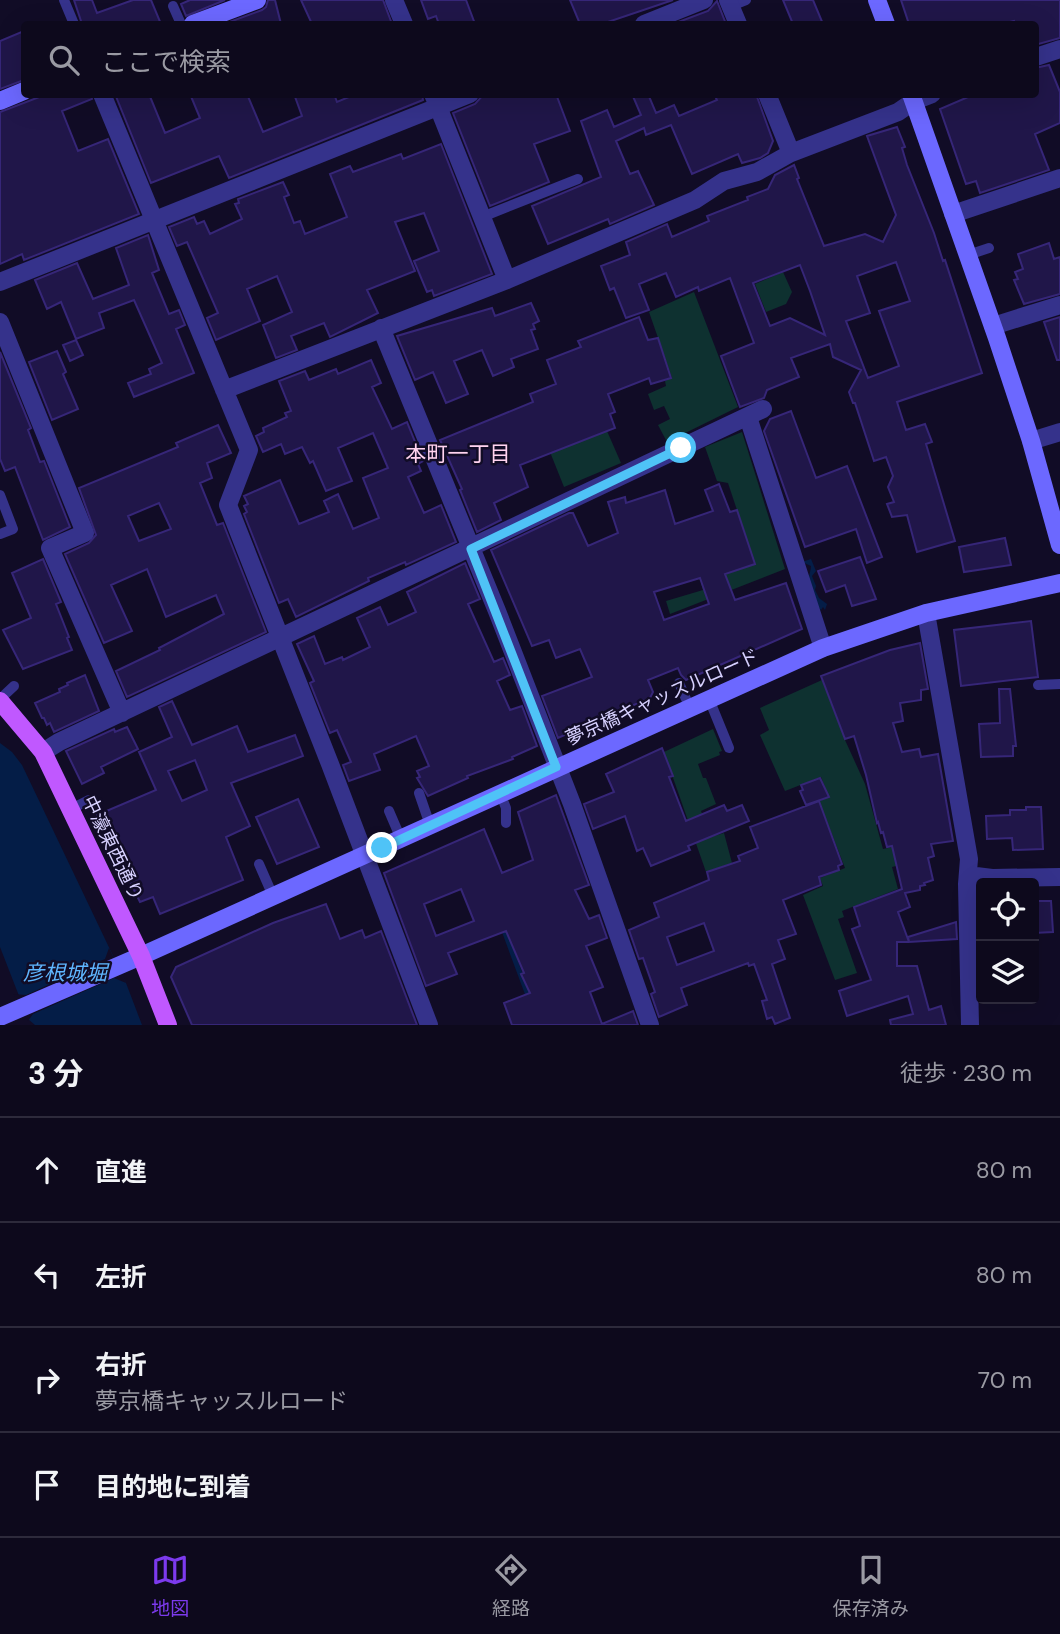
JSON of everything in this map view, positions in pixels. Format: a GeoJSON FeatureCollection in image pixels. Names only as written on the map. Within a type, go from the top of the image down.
{"type":"FeatureCollection","features":[{"type":"Feature","properties":{"kind":"main road","name":"中濠東西通り"},"geometry":{"type":"LineString","coordinates":[[0,700],[43,752],[141,956],[168,1025]]}},
{"type":"Feature","properties":{"kind":"street"},"geometry":{"type":"LineString","coordinates":[[201,21],[257,0]]}},
{"type":"Feature","properties":{"kind":"street"},"geometry":{"type":"LineString","coordinates":[[394,0],[403,21]]}},
{"type":"Feature","properties":{"kind":"street"},"geometry":{"type":"LineString","coordinates":[[657,21],[704,0]]}},
{"type":"Feature","properties":{"kind":"street"},"geometry":{"type":"LineString","coordinates":[[877,0],[885,21]]}},
{"type":"Feature","properties":{"kind":"street"},"geometry":{"type":"LineString","coordinates":[[735,2],[738,21]]}},
{"type":"Feature","properties":{"kind":"street"},"geometry":{"type":"LineString","coordinates":[[1039,56],[1060,49]]}},
{"type":"Feature","properties":{"kind":"street"},"geometry":{"type":"LineString","coordinates":[[0,101],[21,92]]}},
{"type":"Feature","properties":{"kind":"street"},"geometry":{"type":"LineString","coordinates":[[104,98],[197,338],[224,390],[248,450],[228,505],[281,637],[287,666],[304,708],[351,805],[363,855],[427,1015]]}},
{"type":"Feature","properties":{"kind":"street"},"geometry":{"type":"LineString","coordinates":[[769,98],[783,124],[791,153]]}},
{"type":"Feature","properties":{"kind":"street"},"geometry":{"type":"LineString","coordinates":[[224,390],[389,323],[507,280],[675,205],[695,200],[724,181],[757,172],[791,153],[898,112],[912,98],[993,326],[1031,441],[1060,545]]}},
{"type":"Feature","properties":{"kind":"street"},"geometry":{"type":"LineString","coordinates":[[4,283],[153,222],[208,196],[285,173],[414,121],[435,101],[507,280]]}},
{"type":"Feature","properties":{"kind":"street"},"geometry":{"type":"LineString","coordinates":[[953,214],[1060,178]]}},
{"type":"Feature","properties":{"kind":"street"},"geometry":{"type":"LineString","coordinates":[[993,326],[1060,306]]}},
{"type":"Feature","properties":{"kind":"street"},"geometry":{"type":"LineString","coordinates":[[0,322],[85,533],[50,548],[122,713]]}},
{"type":"Feature","properties":{"kind":"street"},"geometry":{"type":"LineString","coordinates":[[389,323],[471,549],[499,610],[556,767],[597,869],[650,1025]]}},
{"type":"Feature","properties":{"kind":"street"},"geometry":{"type":"LineString","coordinates":[[43,752],[58,742],[755,413],[822,648]]}},
{"type":"Feature","properties":{"kind":"street"},"geometry":{"type":"LineString","coordinates":[[1031,441],[1060,432]]}},
{"type":"Feature","properties":{"kind":"street","name":"夢京橋キャッスルロード"},"geometry":{"type":"LineString","coordinates":[[0,1017],[822,648],[926,613],[1060,583]]}},
{"type":"Feature","properties":{"kind":"street"},"geometry":{"type":"LineString","coordinates":[[926,613],[947,696],[969,859],[970,1025]]}},
{"type":"Feature","properties":{"kind":"street"},"geometry":{"type":"LineString","coordinates":[[968,875],[992,878],[1060,877]]}},
{"type":"Feature","properties":{"kind":"lane"},"geometry":{"type":"LineString","coordinates":[[64,0],[73,21]]}},
{"type":"Feature","properties":{"kind":"lane"},"geometry":{"type":"LineString","coordinates":[[173,6],[180,21]]}},
{"type":"Feature","properties":{"kind":"lane"},"geometry":{"type":"LineString","coordinates":[[482,217],[578,179]]}},
{"type":"Feature","properties":{"kind":"lane"},"geometry":{"type":"LineString","coordinates":[[968,255],[989,248]]}},
{"type":"Feature","properties":{"kind":"lane"},"geometry":{"type":"LineString","coordinates":[[0,495],[13,529],[0,534]]}},
{"type":"Feature","properties":{"kind":"lane"},"geometry":{"type":"LineString","coordinates":[[679,683],[690,708]]}},
{"type":"Feature","properties":{"kind":"lane"},"geometry":{"type":"LineString","coordinates":[[1038,685],[1060,684]]}},
{"type":"Feature","properties":{"kind":"lane"},"geometry":{"type":"LineString","coordinates":[[0,700],[14,686]]}},
{"type":"Feature","properties":{"kind":"lane"},"geometry":{"type":"LineString","coordinates":[[709,699],[729,748]]}},
{"type":"Feature","properties":{"kind":"lane"},"geometry":{"type":"LineString","coordinates":[[419,793],[430,825]]}},
{"type":"Feature","properties":{"kind":"lane"},"geometry":{"type":"LineString","coordinates":[[500,793],[506,808],[506,823]]}},
{"type":"Feature","properties":{"kind":"lane"},"geometry":{"type":"LineString","coordinates":[[71,809],[89,800]]}},
{"type":"Feature","properties":{"kind":"lane"},"geometry":{"type":"LineString","coordinates":[[389,811],[401,839]]}},
{"type":"Feature","properties":{"kind":"lane"},"geometry":{"type":"LineString","coordinates":[[259,864],[273,895]]}},
{"type":"Feature","properties":{"kind":"green space"},"geometry":{"type":"Polygon","coordinates":[[[783,272],[792,292],[786,304],[766,312],[755,284],[783,272]]]}},
{"type":"Feature","properties":{"kind":"green space"},"geometry":{"type":"Polygon","coordinates":[[[694,292],[738,407],[667,442],[658,425],[670,419],[664,406],[654,410],[648,394],[666,386],[665,381],[672,378],[649,312],[694,292]]]}},
{"type":"Feature","properties":{"kind":"green space"},"geometry":{"type":"Polygon","coordinates":[[[607,431],[621,463],[564,487],[550,452],[607,431]]]}},
{"type":"Feature","properties":{"kind":"green space"},"geometry":{"type":"Polygon","coordinates":[[[742,432],[785,569],[670,614],[666,601],[703,590],[701,583],[755,564],[728,483],[717,481],[705,447],[742,432]]]}},
{"type":"Feature","properties":{"kind":"green space"},"geometry":{"type":"Polygon","coordinates":[[[822,680],[865,784],[883,849],[912,843],[916,861],[892,867],[898,889],[842,911],[844,917],[838,919],[857,973],[835,980],[803,895],[823,886],[820,878],[845,868],[819,801],[829,797],[821,777],[785,791],[760,735],[769,730],[760,708],[822,680]]]}},
{"type":"Feature","properties":{"kind":"green space"},"geometry":{"type":"Polygon","coordinates":[[[713,729],[722,751],[719,752],[720,755],[698,764],[716,804],[701,811],[711,837],[724,833],[732,863],[706,872],[664,752],[713,729]]]}},
{"type":"Feature","properties":{"kind":"water"},"geometry":{"type":"Polygon","coordinates":[[[811,559],[816,571],[812,576],[815,590],[819,598],[827,604],[825,610],[818,607],[811,585],[811,566],[802,562],[811,559]]]}},
{"type":"Feature","properties":{"kind":"water","name":"彦根城堀"},"geometry":{"type":"Polygon","coordinates":[[[0,743],[12,752],[22,765],[126,983],[142,1025],[35,1025],[28,1019],[0,947],[0,743]]]}},
{"type":"Feature","properties":{"kind":"pier"},"geometry":{"type":"Polygon","coordinates":[[[109,948],[126,983],[114,978],[33,1014],[28,1021],[13,994],[26,995],[105,959],[109,948]]]}},
{"type":"Feature","properties":{"kind":"building"},"geometry":{"type":"Polygon","coordinates":[[[74,0],[92,0],[97,13],[133,0],[151,0],[160,21],[81,21],[74,0]]]}},
{"type":"Feature","properties":{"kind":"building"},"geometry":{"type":"Polygon","coordinates":[[[190,0],[225,0],[186,16],[181,4],[190,0]]]}},
{"type":"Feature","properties":{"kind":"building"},"geometry":{"type":"Polygon","coordinates":[[[268,0],[275,0],[280,21],[232,21],[262,10],[268,0]]]}},
{"type":"Feature","properties":{"kind":"building"},"geometry":{"type":"Polygon","coordinates":[[[301,0],[383,0],[391,21],[311,21],[301,0]]]}},
{"type":"Feature","properties":{"kind":"building"},"geometry":{"type":"Polygon","coordinates":[[[421,0],[466,0],[474,21],[438,21],[436,16],[428,19],[421,0]]]}},
{"type":"Feature","properties":{"kind":"building"},"geometry":{"type":"Polygon","coordinates":[[[570,0],[673,0],[611,21],[579,21],[570,0]]]}},
{"type":"Feature","properties":{"kind":"building"},"geometry":{"type":"Polygon","coordinates":[[[783,0],[813,0],[822,21],[792,21],[783,0]]]}},
{"type":"Feature","properties":{"kind":"building"},"geometry":{"type":"Polygon","coordinates":[[[901,0],[1060,0],[1060,38],[1039,44],[1039,21],[908,21],[901,0]]]}},
{"type":"Feature","properties":{"kind":"building"},"geometry":{"type":"Polygon","coordinates":[[[717,1],[725,21],[681,21],[708,11],[717,1]]]}},
{"type":"Feature","properties":{"kind":"building"},"geometry":{"type":"Polygon","coordinates":[[[21,32],[21,81],[0,89],[0,41],[21,32]]]}},
{"type":"Feature","properties":{"kind":"building"},"geometry":{"type":"Polygon","coordinates":[[[1049,65],[1060,92],[1060,123],[1035,134],[1049,170],[980,193],[976,181],[966,184],[940,109],[966,98],[1039,98],[1039,67],[1049,65]]]}},
{"type":"Feature","properties":{"kind":"building"},"geometry":{"type":"Polygon","coordinates":[[[37,98],[92,98],[62,111],[78,151],[108,139],[139,214],[24,260],[22,254],[0,264],[0,112],[37,98]]]}},
{"type":"Feature","properties":{"kind":"building"},"geometry":{"type":"Polygon","coordinates":[[[117,98],[151,98],[165,133],[200,118],[192,98],[249,98],[263,132],[302,116],[295,98],[336,98],[337,102],[346,98],[423,98],[229,178],[219,156],[151,183],[117,98]]]}},
{"type":"Feature","properties":{"kind":"building"},"geometry":{"type":"Polygon","coordinates":[[[480,98],[558,98],[570,131],[534,144],[549,182],[490,206],[453,113],[475,104],[480,98]]]}},
{"type":"Feature","properties":{"kind":"building"},"geometry":{"type":"Polygon","coordinates":[[[634,98],[650,98],[656,113],[674,105],[679,116],[717,100],[716,98],[757,98],[773,141],[768,153],[760,158],[742,163],[738,154],[692,174],[671,125],[646,135],[644,128],[616,141],[630,174],[638,171],[654,205],[610,224],[608,219],[548,244],[532,206],[601,177],[581,121],[607,110],[614,127],[641,115],[634,98]]]}},
{"type":"Feature","properties":{"kind":"building"},"geometry":{"type":"Polygon","coordinates":[[[897,127],[905,147],[902,148],[907,165],[943,261],[945,260],[982,373],[897,402],[906,430],[925,424],[932,442],[926,444],[955,541],[917,552],[907,515],[892,517],[887,504],[894,502],[888,487],[893,476],[886,457],[874,461],[849,392],[861,370],[833,357],[830,344],[791,358],[799,377],[767,390],[764,398],[740,407],[721,356],[754,343],[730,278],[699,291],[698,287],[676,297],[666,273],[639,284],[649,310],[626,318],[614,288],[610,290],[601,266],[630,255],[626,242],[667,224],[672,237],[709,221],[707,216],[768,189],[775,175],[794,165],[824,246],[865,234],[883,242],[896,215],[867,136],[897,127]],[[896,262],[857,276],[870,313],[846,321],[868,378],[899,366],[879,311],[910,301],[896,262]],[[800,265],[753,283],[770,326],[790,318],[825,335],[810,291],[800,265]]]}},
{"type":"Feature","properties":{"kind":"building"},"geometry":{"type":"Polygon","coordinates":[[[441,144],[492,274],[434,296],[432,290],[427,292],[414,261],[439,251],[424,213],[395,222],[415,271],[367,290],[378,313],[330,337],[324,323],[291,336],[297,350],[276,358],[263,325],[292,312],[277,276],[247,289],[260,321],[216,340],[207,318],[218,313],[187,242],[177,246],[169,227],[194,217],[197,224],[204,221],[210,234],[242,219],[235,204],[239,203],[238,199],[283,182],[289,195],[284,197],[294,223],[300,221],[305,234],[347,217],[330,174],[350,166],[353,172],[401,154],[403,159],[441,144]]]}},
{"type":"Feature","properties":{"kind":"building"},"geometry":{"type":"Polygon","coordinates":[[[148,235],[159,270],[152,273],[169,314],[179,310],[185,325],[176,329],[194,373],[134,397],[128,383],[151,374],[149,369],[162,363],[134,300],[99,313],[104,328],[76,339],[61,302],[47,309],[35,280],[77,263],[93,299],[124,287],[129,285],[116,248],[148,235]]]}},
{"type":"Feature","properties":{"kind":"building"},"geometry":{"type":"Polygon","coordinates":[[[1049,243],[1054,259],[1060,257],[1060,294],[1024,304],[1014,280],[1018,279],[1015,272],[1023,269],[1018,254],[1049,243]]]}},
{"type":"Feature","properties":{"kind":"building"},"geometry":{"type":"Polygon","coordinates":[[[531,303],[539,321],[533,324],[535,329],[531,330],[538,349],[511,359],[514,367],[493,376],[482,350],[454,361],[468,394],[446,403],[433,372],[415,380],[397,336],[492,308],[495,316],[531,303]]]}},
{"type":"Feature","properties":{"kind":"building"},"geometry":{"type":"Polygon","coordinates":[[[639,317],[648,340],[658,338],[671,378],[651,384],[649,378],[608,394],[615,412],[610,414],[615,428],[520,465],[528,487],[494,503],[501,520],[477,532],[460,490],[462,489],[440,440],[533,402],[530,394],[556,384],[547,360],[581,347],[578,341],[639,317]]]}},
{"type":"Feature","properties":{"kind":"building"},"geometry":{"type":"Polygon","coordinates":[[[1060,317],[1060,360],[1057,360],[1044,322],[1060,317]]]}},
{"type":"Feature","properties":{"kind":"building"},"geometry":{"type":"Polygon","coordinates":[[[76,340],[83,355],[70,361],[63,345],[76,340]]]}},
{"type":"Feature","properties":{"kind":"building"},"geometry":{"type":"Polygon","coordinates":[[[57,351],[66,372],[63,374],[78,409],[52,420],[29,362],[57,351]]]}},
{"type":"Feature","properties":{"kind":"building"},"geometry":{"type":"Polygon","coordinates":[[[0,352],[31,428],[28,430],[40,462],[44,461],[70,527],[43,540],[15,467],[5,471],[0,459],[0,352]]]}},
{"type":"Feature","properties":{"kind":"building"},"geometry":{"type":"Polygon","coordinates":[[[371,360],[381,383],[372,387],[392,429],[407,422],[423,461],[418,464],[421,471],[408,477],[424,513],[441,505],[456,542],[406,565],[405,562],[368,578],[369,581],[296,617],[288,599],[279,603],[244,514],[247,512],[244,506],[248,504],[244,496],[280,480],[299,524],[329,512],[324,501],[338,494],[353,529],[379,518],[363,478],[388,468],[373,433],[338,448],[352,481],[326,491],[313,461],[310,463],[302,447],[285,454],[281,444],[263,452],[256,436],[264,432],[263,428],[287,417],[285,413],[291,411],[279,381],[305,371],[309,380],[336,369],[338,374],[371,360]]]}},
{"type":"Feature","properties":{"kind":"building"},"geometry":{"type":"Polygon","coordinates":[[[791,411],[816,478],[847,466],[882,557],[867,563],[856,529],[805,547],[764,431],[770,419],[791,411]]]}},
{"type":"Feature","properties":{"kind":"building"},"geometry":{"type":"Polygon","coordinates":[[[218,425],[231,453],[207,463],[212,478],[200,483],[217,525],[223,523],[266,632],[127,697],[116,671],[224,614],[216,595],[166,617],[147,569],[111,585],[132,631],[104,643],[65,554],[89,543],[96,535],[79,488],[178,447],[176,443],[218,425]],[[159,503],[128,516],[139,541],[171,529],[159,503]]]}},
{"type":"Feature","properties":{"kind":"building"},"geometry":{"type":"Polygon","coordinates":[[[719,484],[730,512],[737,510],[755,564],[725,574],[735,600],[786,583],[802,629],[686,680],[678,668],[648,680],[653,692],[650,698],[558,738],[542,696],[592,677],[580,649],[556,658],[549,640],[532,646],[491,550],[569,513],[573,513],[588,546],[618,533],[608,502],[625,497],[626,503],[665,490],[675,524],[713,511],[705,490],[719,484]],[[700,578],[654,592],[664,620],[709,604],[700,578]]]}},
{"type":"Feature","properties":{"kind":"building"},"geometry":{"type":"Polygon","coordinates":[[[1005,538],[1011,565],[964,572],[959,547],[1005,538]]]}},
{"type":"Feature","properties":{"kind":"building"},"geometry":{"type":"Polygon","coordinates":[[[860,557],[876,599],[852,606],[845,585],[826,592],[818,571],[860,557]]]}},
{"type":"Feature","properties":{"kind":"building"},"geometry":{"type":"Polygon","coordinates":[[[43,559],[61,602],[56,604],[72,650],[23,669],[3,630],[31,618],[12,573],[43,559]]]}},
{"type":"Feature","properties":{"kind":"building"},"geometry":{"type":"Polygon","coordinates":[[[465,563],[480,599],[468,604],[494,662],[503,658],[510,675],[497,681],[510,710],[522,706],[537,746],[428,796],[417,778],[420,777],[417,771],[429,766],[416,736],[374,754],[380,770],[349,781],[343,765],[351,762],[337,730],[330,733],[310,683],[314,681],[297,644],[314,636],[325,664],[342,657],[343,660],[370,647],[357,618],[380,607],[388,625],[416,612],[407,592],[465,563]]]}},
{"type":"Feature","properties":{"kind":"building"},"geometry":{"type":"Polygon","coordinates":[[[1031,621],[1038,677],[961,686],[954,630],[1031,621]]]}},
{"type":"Feature","properties":{"kind":"building"},"geometry":{"type":"Polygon","coordinates":[[[920,643],[928,689],[921,690],[921,700],[900,703],[903,721],[893,723],[902,752],[919,749],[921,757],[938,754],[953,841],[931,844],[934,856],[928,858],[933,880],[920,886],[920,890],[905,893],[910,907],[898,912],[909,942],[897,942],[897,966],[917,966],[929,1010],[941,1006],[946,1025],[891,1025],[890,1020],[913,1014],[908,996],[847,1016],[839,991],[871,980],[852,929],[860,926],[854,907],[902,889],[892,846],[887,847],[877,823],[854,736],[845,739],[821,676],[890,650],[920,643]]]}},
{"type":"Feature","properties":{"kind":"building"},"geometry":{"type":"Polygon","coordinates":[[[85,675],[99,711],[54,732],[50,723],[47,725],[42,718],[35,703],[60,692],[59,689],[68,685],[67,683],[85,675]]]}},
{"type":"Feature","properties":{"kind":"building"},"geometry":{"type":"Polygon","coordinates":[[[999,689],[1010,689],[1016,746],[1013,746],[1013,756],[981,757],[979,724],[1000,723],[999,689]]]}},
{"type":"Feature","properties":{"kind":"building"},"geometry":{"type":"Polygon","coordinates":[[[172,701],[192,745],[237,726],[248,752],[295,735],[303,756],[231,783],[250,826],[226,837],[243,880],[160,914],[153,897],[140,902],[97,815],[156,790],[139,752],[172,737],[159,707],[172,701]],[[195,760],[168,771],[182,801],[207,790],[195,760]]]}},
{"type":"Feature","properties":{"kind":"building"},"geometry":{"type":"Polygon","coordinates":[[[127,727],[138,749],[101,767],[104,773],[82,784],[66,751],[114,729],[115,732],[127,727]]]}},
{"type":"Feature","properties":{"kind":"building"},"geometry":{"type":"Polygon","coordinates":[[[662,748],[673,776],[669,777],[686,821],[724,805],[727,811],[742,805],[749,821],[688,846],[690,850],[651,866],[643,848],[637,851],[625,816],[593,829],[584,804],[614,792],[606,774],[662,748]]]}},
{"type":"Feature","properties":{"kind":"building"},"geometry":{"type":"Polygon","coordinates":[[[820,778],[829,797],[806,805],[800,791],[803,790],[801,785],[820,778]]]}},
{"type":"Feature","properties":{"kind":"building"},"geometry":{"type":"Polygon","coordinates":[[[556,795],[589,885],[575,890],[589,919],[599,915],[607,938],[586,946],[603,987],[590,992],[602,1024],[633,1011],[638,1025],[512,1025],[504,1003],[530,993],[506,931],[448,953],[457,974],[426,986],[384,873],[484,829],[502,873],[533,860],[518,812],[556,795]],[[461,889],[424,904],[436,936],[474,921],[461,889]]]}},
{"type":"Feature","properties":{"kind":"building"},"geometry":{"type":"Polygon","coordinates":[[[298,799],[319,847],[277,864],[256,817],[298,799]]]}},
{"type":"Feature","properties":{"kind":"building"},"geometry":{"type":"Polygon","coordinates":[[[819,801],[842,864],[838,866],[839,870],[819,877],[821,885],[783,900],[796,934],[778,940],[785,959],[772,964],[790,1018],[775,1024],[772,1017],[767,1019],[762,1001],[767,1000],[754,964],[749,966],[748,963],[681,988],[687,1005],[659,1017],[651,994],[655,992],[629,930],[659,917],[654,903],[709,880],[707,872],[740,861],[738,856],[758,848],[750,827],[819,801]],[[704,923],[667,937],[677,965],[714,951],[704,923]]]}},
{"type":"Feature","properties":{"kind":"building"},"geometry":{"type":"Polygon","coordinates":[[[1026,807],[1041,807],[1043,849],[1013,850],[1012,838],[987,839],[986,816],[1010,815],[1010,810],[1026,810],[1026,807]]]}},
{"type":"Feature","properties":{"kind":"building"},"geometry":{"type":"Polygon","coordinates":[[[1039,901],[1051,901],[1053,932],[1039,933],[1039,901]]]}},
{"type":"Feature","properties":{"kind":"building"},"geometry":{"type":"Polygon","coordinates":[[[326,904],[340,939],[362,930],[365,938],[381,931],[417,1025],[192,1025],[171,977],[176,967],[273,923],[326,904]]]}},
{"type":"Feature","properties":{"kind":"building"},"geometry":{"type":"Polygon","coordinates":[[[956,922],[957,939],[909,942],[908,937],[956,922]]]}},
{"type":"Feature","properties":{"kind":"waterway"},"geometry":{"type":"LineString","coordinates":[[502,925],[529,998]]}},
{"type":"Feature","properties":{"kind":"district","name":"本町一丁目"},"geometry":{"type":"Point","coordinates":[458,454]}},
{"type":"Feature","properties":{"kind":"route"},"geometry":{"type":"LineString","coordinates":[[382,848],[556,767],[471,549],[681,448]]}}]}
